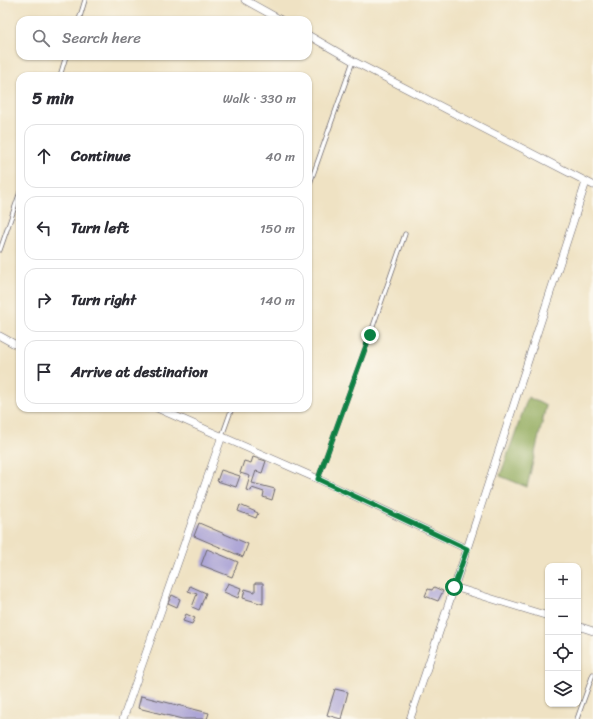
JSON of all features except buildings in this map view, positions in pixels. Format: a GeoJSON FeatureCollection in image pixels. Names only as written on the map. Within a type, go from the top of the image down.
{"type":"FeatureCollection","features":[{"type":"Feature","properties":{"kind":"street"},"geometry":{"type":"LineString","coordinates":[[245,0],[274,16]]}},
{"type":"Feature","properties":{"kind":"street"},"geometry":{"type":"LineString","coordinates":[[312,38],[353,61],[590,183],[410,719]]}},
{"type":"Feature","properties":{"kind":"street"},"geometry":{"type":"LineString","coordinates":[[0,336],[16,345]]}},
{"type":"Feature","properties":{"kind":"street"},"geometry":{"type":"LineString","coordinates":[[166,412],[318,479],[467,549]]}},
{"type":"Feature","properties":{"kind":"street"},"geometry":{"type":"LineString","coordinates":[[123,719],[222,436]]}},
{"type":"Feature","properties":{"kind":"street"},"geometry":{"type":"LineString","coordinates":[[454,587],[545,615]]}},
{"type":"Feature","properties":{"kind":"street"},"geometry":{"type":"LineString","coordinates":[[581,627],[593,631]]}},
{"type":"Feature","properties":{"kind":"lane"},"geometry":{"type":"LineString","coordinates":[[80,16],[86,0]]}},
{"type":"Feature","properties":{"kind":"lane"},"geometry":{"type":"LineString","coordinates":[[61,72],[65,60]]}},
{"type":"Feature","properties":{"kind":"lane"},"geometry":{"type":"LineString","coordinates":[[312,178],[353,61]]}},
{"type":"Feature","properties":{"kind":"lane"},"geometry":{"type":"LineString","coordinates":[[0,250],[16,204]]}},
{"type":"Feature","properties":{"kind":"lane"},"geometry":{"type":"LineString","coordinates":[[318,479],[405,234]]}},
{"type":"Feature","properties":{"kind":"lane"},"geometry":{"type":"LineString","coordinates":[[222,436],[231,412]]}},
{"type":"Feature","properties":{"kind":"lane"},"geometry":{"type":"LineString","coordinates":[[577,719],[593,674]]}},
{"type":"Feature","properties":{"kind":"green space"},"geometry":{"type":"Polygon","coordinates":[[[528,397],[546,406],[527,487],[500,476],[528,397]]]}},
{"type":"Feature","properties":{"kind":"route"},"geometry":{"type":"LineString","coordinates":[[370,335],[318,479],[467,549],[454,587]]}}]}
